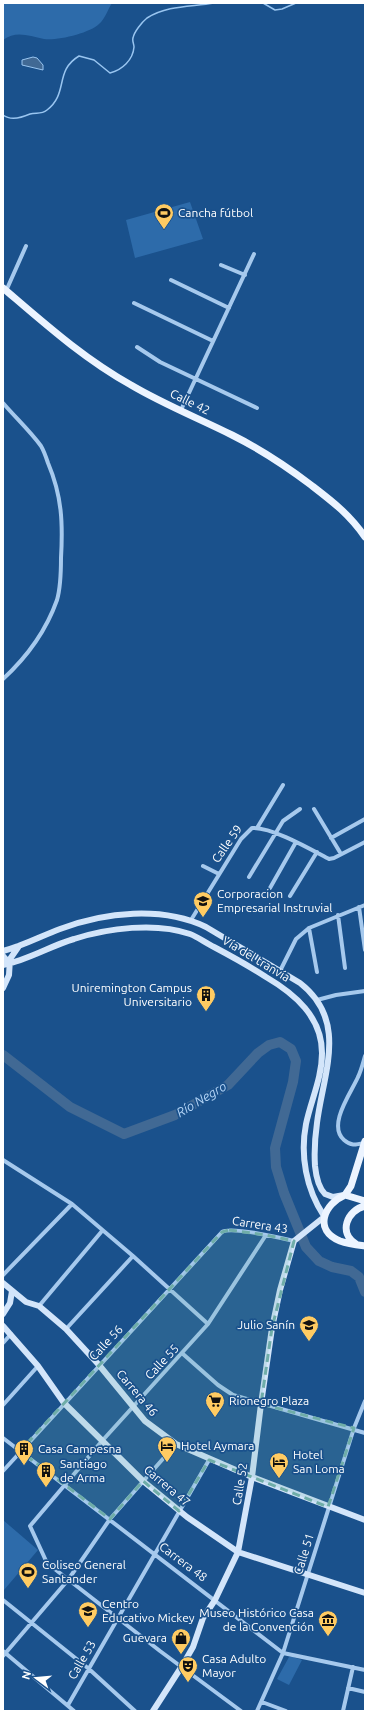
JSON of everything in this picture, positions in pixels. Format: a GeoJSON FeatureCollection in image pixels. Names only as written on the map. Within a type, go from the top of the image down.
{"type":"FeatureCollection","features":[{"type":"Feature","properties":{"kind":"main road","name":"Calle 42"},"geometry":{"type":"LineString","coordinates":[[5,289],[46,326],[90,359],[131,386],[232,435],[286,467],[345,511],[365,537]]}},
{"type":"Feature","properties":{"kind":"main road"},"geometry":{"type":"LineString","coordinates":[[361,1246],[340,1241],[331,1234],[325,1226],[324,1216],[329,1206],[336,1199],[345,1195],[351,1186],[364,1142]]}},
{"type":"Feature","properties":{"kind":"main road"},"geometry":{"type":"LineString","coordinates":[[345,1195],[365,1201]]}},
{"type":"Feature","properties":{"kind":"main road"},"geometry":{"type":"LineString","coordinates":[[361,1246],[352,1241],[348,1236],[346,1224],[350,1214],[365,1206]]}},
{"type":"Feature","properties":{"kind":"street"},"geometry":{"type":"LineString","coordinates":[[5,289],[26,246]]}},
{"type":"Feature","properties":{"kind":"street"},"geometry":{"type":"LineString","coordinates":[[181,410],[254,254]]}},
{"type":"Feature","properties":{"kind":"street"},"geometry":{"type":"LineString","coordinates":[[221,264],[245,275]]}},
{"type":"Feature","properties":{"kind":"street"},"geometry":{"type":"LineString","coordinates":[[171,280],[229,308]]}},
{"type":"Feature","properties":{"kind":"street"},"geometry":{"type":"LineString","coordinates":[[134,303],[213,341]]}},
{"type":"Feature","properties":{"kind":"street"},"geometry":{"type":"LineString","coordinates":[[136,346],[160,362],[257,408]]}},
{"type":"Feature","properties":{"kind":"street"},"geometry":{"type":"LineString","coordinates":[[3,403],[41,447],[52,472],[60,498],[62,532],[60,580],[57,599],[48,622],[30,651],[3,679]]}},
{"type":"Feature","properties":{"kind":"street","name":"Calle 59"},"geometry":{"type":"LineString","coordinates":[[191,920],[246,832],[252,828],[257,828],[283,785]]}},
{"type":"Feature","properties":{"kind":"street"},"geometry":{"type":"LineString","coordinates":[[249,877],[283,821],[300,809]]}},
{"type":"Feature","properties":{"kind":"street"},"geometry":{"type":"LineString","coordinates":[[314,809],[341,854]]}},
{"type":"Feature","properties":{"kind":"street"},"geometry":{"type":"LineString","coordinates":[[331,838],[365,819]]}},
{"type":"Feature","properties":{"kind":"street"},"geometry":{"type":"LineString","coordinates":[[257,828],[275,833],[330,859],[365,842]]}},
{"type":"Feature","properties":{"kind":"street"},"geometry":{"type":"LineString","coordinates":[[270,888],[296,842]]}},
{"type":"Feature","properties":{"kind":"street"},"geometry":{"type":"LineString","coordinates":[[290,896],[317,852]]}},
{"type":"Feature","properties":{"kind":"street"},"geometry":{"type":"LineString","coordinates":[[203,866],[219,874]]}},
{"type":"Feature","properties":{"kind":"street"},"geometry":{"type":"LineString","coordinates":[[280,971],[296,939],[309,928],[359,906],[365,905]]}},
{"type":"Feature","properties":{"kind":"street"},"geometry":{"type":"LineString","coordinates":[[359,906],[365,950]]}},
{"type":"Feature","properties":{"kind":"street","name":"Vía del tranvía"},"geometry":{"type":"LineString","coordinates":[[3,951],[19,946],[61,928],[98,918],[132,914],[151,914],[191,920],[206,927],[300,983],[317,1000],[323,1012],[330,1036],[328,1065],[317,1122],[315,1141],[316,1173],[318,1184],[325,1194],[333,1197],[345,1195]]}},
{"type":"Feature","properties":{"kind":"street"},"geometry":{"type":"LineString","coordinates":[[338,915],[345,968]]}},
{"type":"Feature","properties":{"kind":"street","name":"Vía del tranvía"},"geometry":{"type":"LineString","coordinates":[[6,964],[28,958],[72,939],[96,933],[129,928],[165,929],[191,935],[256,971],[288,992],[315,1021],[321,1041],[321,1065],[318,1083],[306,1124],[304,1158],[310,1187],[324,1216]]}},
{"type":"Feature","properties":{"kind":"street"},"geometry":{"type":"LineString","coordinates":[[309,928],[317,972]]}},
{"type":"Feature","properties":{"kind":"street"},"geometry":{"type":"LineString","coordinates":[[6,964],[19,946]]}},
{"type":"Feature","properties":{"kind":"street"},"geometry":{"type":"LineString","coordinates":[[3,956],[9,975],[3,988]]}},
{"type":"Feature","properties":{"kind":"street"},"geometry":{"type":"LineString","coordinates":[[317,1000],[336,995],[365,991]]}},
{"type":"Feature","properties":{"kind":"street"},"geometry":{"type":"LineString","coordinates":[[364,1142],[354,1145],[348,1144],[337,1131],[339,1116],[359,1076],[365,1056]]}},
{"type":"Feature","properties":{"kind":"street"},"geometry":{"type":"LineString","coordinates":[[3,1160],[72,1204],[133,1256],[208,1324]]}},
{"type":"Feature","properties":{"kind":"street"},"geometry":{"type":"LineString","coordinates":[[3,1280],[43,1232],[72,1204]]}},
{"type":"Feature","properties":{"kind":"street","name":"Carrera 43"},"geometry":{"type":"LineString","coordinates":[[224,1230],[266,1235],[294,1241],[324,1216]]}},
{"type":"Feature","properties":{"kind":"street"},"geometry":{"type":"LineString","coordinates":[[312,1226],[325,1226]]}},
{"type":"Feature","properties":{"kind":"street","name":"Calle 56"},"geometry":{"type":"LineString","coordinates":[[3,1471],[201,1253],[224,1230]]}},
{"type":"Feature","properties":{"kind":"street"},"geometry":{"type":"LineString","coordinates":[[39,1306],[102,1231]]}},
{"type":"Feature","properties":{"kind":"street","name":"Calle 55"},"geometry":{"type":"LineString","coordinates":[[68,1580],[44,1559],[30,1528],[30,1524],[133,1407],[183,1354],[208,1324],[266,1235]]}},
{"type":"Feature","properties":{"kind":"street","name":"Calle 52"},"geometry":{"type":"LineString","coordinates":[[153,1711],[182,1666],[192,1647],[203,1618],[215,1600],[238,1552],[252,1478],[272,1328],[280,1290],[294,1241]]}},
{"type":"Feature","properties":{"kind":"street"},"geometry":{"type":"LineString","coordinates":[[66,1329],[133,1256]]}},
{"type":"Feature","properties":{"kind":"street","name":"Carrera 46"},"geometry":{"type":"LineString","coordinates":[[3,1280],[12,1291],[26,1302],[39,1306],[66,1329],[99,1365],[145,1421],[176,1444],[252,1478],[365,1520]]}},
{"type":"Feature","properties":{"kind":"street"},"geometry":{"type":"LineString","coordinates":[[3,1314],[10,1303],[12,1291]]}},
{"type":"Feature","properties":{"kind":"street","name":"Carrera 47"},"geometry":{"type":"LineString","coordinates":[[3,1326],[38,1366],[64,1403],[143,1481],[180,1511],[238,1552],[365,1593]]}},
{"type":"Feature","properties":{"kind":"street"},"geometry":{"type":"LineString","coordinates":[[3,1343],[11,1334]]}},
{"type":"Feature","properties":{"kind":"street"},"geometry":{"type":"LineString","coordinates":[[183,1354],[218,1386],[233,1396],[354,1428],[365,1433]]}},
{"type":"Feature","properties":{"kind":"street"},"geometry":{"type":"LineString","coordinates":[[3,1405],[38,1366]]}},
{"type":"Feature","properties":{"kind":"street","name":"Calle 51"},"geometry":{"type":"LineString","coordinates":[[257,1711],[283,1653],[328,1507],[354,1428],[365,1403]]}},
{"type":"Feature","properties":{"kind":"street","name":"Carrera 48"},"geometry":{"type":"LineString","coordinates":[[3,1438],[283,1653],[365,1670]]}},
{"type":"Feature","properties":{"kind":"street"},"geometry":{"type":"LineString","coordinates":[[74,1711],[4,1653],[68,1580],[110,1519],[176,1444]]}},
{"type":"Feature","properties":{"kind":"street","name":"Calle 53"},"geometry":{"type":"LineString","coordinates":[[68,1705],[209,1460]]}},
{"type":"Feature","properties":{"kind":"street"},"geometry":{"type":"LineString","coordinates":[[68,1580],[241,1711]]}},
{"type":"Feature","properties":{"kind":"street"},"geometry":{"type":"LineString","coordinates":[[3,1600],[89,1669],[135,1711]]}},
{"type":"Feature","properties":{"kind":"street"},"geometry":{"type":"LineString","coordinates":[[343,1711],[353,1667]]}},
{"type":"Feature","properties":{"kind":"street"},"geometry":{"type":"LineString","coordinates":[[348,1688],[365,1692]]}},
{"type":"Feature","properties":{"kind":"street"},"geometry":{"type":"LineString","coordinates":[[262,1702],[286,1711]]}},
{"type":"Feature","properties":{"kind":"highlighted area"},"geometry":{"type":"Polygon","coordinates":[[[229,1230],[266,1235],[294,1241],[272,1328],[261,1404],[354,1428],[328,1507],[209,1460],[179,1511],[143,1481],[110,1519],[20,1451],[222,1232],[229,1230]]]}},
{"type":"Feature","properties":{"kind":"shaded area"},"geometry":{"type":"Polygon","coordinates":[[[3,3],[112,3],[105,17],[99,24],[81,33],[57,39],[44,39],[18,34],[3,40],[3,3]]]}},
{"type":"Feature","properties":{"kind":"shaded area"},"geometry":{"type":"Polygon","coordinates":[[[33,57],[37,58],[43,65],[43,70],[22,65],[22,60],[33,57]]]}},
{"type":"Feature","properties":{"kind":"shaded area","name":"Cancha fútbol"},"geometry":{"type":"Polygon","coordinates":[[[190,202],[203,239],[135,258],[126,220],[190,202]]]}},
{"type":"Feature","properties":{"kind":"shaded area"},"geometry":{"type":"Polygon","coordinates":[[[3,1520],[38,1550],[4,1590],[3,1589],[3,1520]]]}},
{"type":"Feature","properties":{"kind":"shaded area"},"geometry":{"type":"Polygon","coordinates":[[[289,1657],[302,1660],[289,1685],[277,1679],[289,1657]]]}},
{"type":"Feature","properties":{"kind":"waterway"},"geometry":{"type":"LineString","coordinates":[[3,115],[9,118],[16,118],[47,110],[58,96],[67,68],[71,62],[79,56],[94,60],[110,73],[119,70],[132,56],[134,47],[133,39],[135,33],[147,18],[171,9],[214,3]]}},
{"type":"Feature","properties":{"kind":"waterway"},"geometry":{"type":"LineString","coordinates":[[263,3],[275,10],[282,9],[296,3]]}},
{"type":"Feature","properties":{"kind":"waterway","name":"Río Negro"},"geometry":{"type":"LineString","coordinates":[[3,1055],[70,1107],[124,1134],[175,1115],[228,1085],[258,1053],[269,1045],[280,1042],[291,1049],[296,1061],[293,1082],[275,1148],[276,1167],[284,1193],[306,1247],[319,1261],[332,1267],[351,1271],[359,1277],[365,1292]]}},
{"type":"Feature","properties":{"kind":"place","name":"Cancha fútbol"},"geometry":{"type":"Point","coordinates":[164,230]}},
{"type":"Feature","properties":{"kind":"place","name":"Corporacion Empresarial Instruvial"},"geometry":{"type":"Point","coordinates":[203,918]}},
{"type":"Feature","properties":{"kind":"place","name":"Uniremington Campus Universitario"},"geometry":{"type":"Point","coordinates":[206,1012]}},
{"type":"Feature","properties":{"kind":"place","name":"Julio Sanín"},"geometry":{"type":"Point","coordinates":[309,1342]}},
{"type":"Feature","properties":{"kind":"place","name":"Rionegro Plaza"},"geometry":{"type":"Point","coordinates":[215,1418]}},
{"type":"Feature","properties":{"kind":"place","name":"Hotel Aymara"},"geometry":{"type":"Point","coordinates":[167,1463]}},
{"type":"Feature","properties":{"kind":"place","name":"Casa Campesna"},"geometry":{"type":"Point","coordinates":[24,1466]}},
{"type":"Feature","properties":{"kind":"place","name":"Hotel San Loma"},"geometry":{"type":"Point","coordinates":[279,1479]}},
{"type":"Feature","properties":{"kind":"place","name":"Santiago de Arma"},"geometry":{"type":"Point","coordinates":[46,1488]}},
{"type":"Feature","properties":{"kind":"place","name":"Coliseo General Santander"},"geometry":{"type":"Point","coordinates":[28,1589]}},
{"type":"Feature","properties":{"kind":"place","name":"Centro Educativo Mickey"},"geometry":{"type":"Point","coordinates":[88,1628]}},
{"type":"Feature","properties":{"kind":"place","name":"Museo Histórico Casa de la Convención"},"geometry":{"type":"Point","coordinates":[328,1637]}},
{"type":"Feature","properties":{"kind":"place","name":"Guevara"},"geometry":{"type":"Point","coordinates":[181,1655]}},
{"type":"Feature","properties":{"kind":"place","name":"Casa Adulto Mayor"},"geometry":{"type":"Point","coordinates":[188,1683]}}]}
